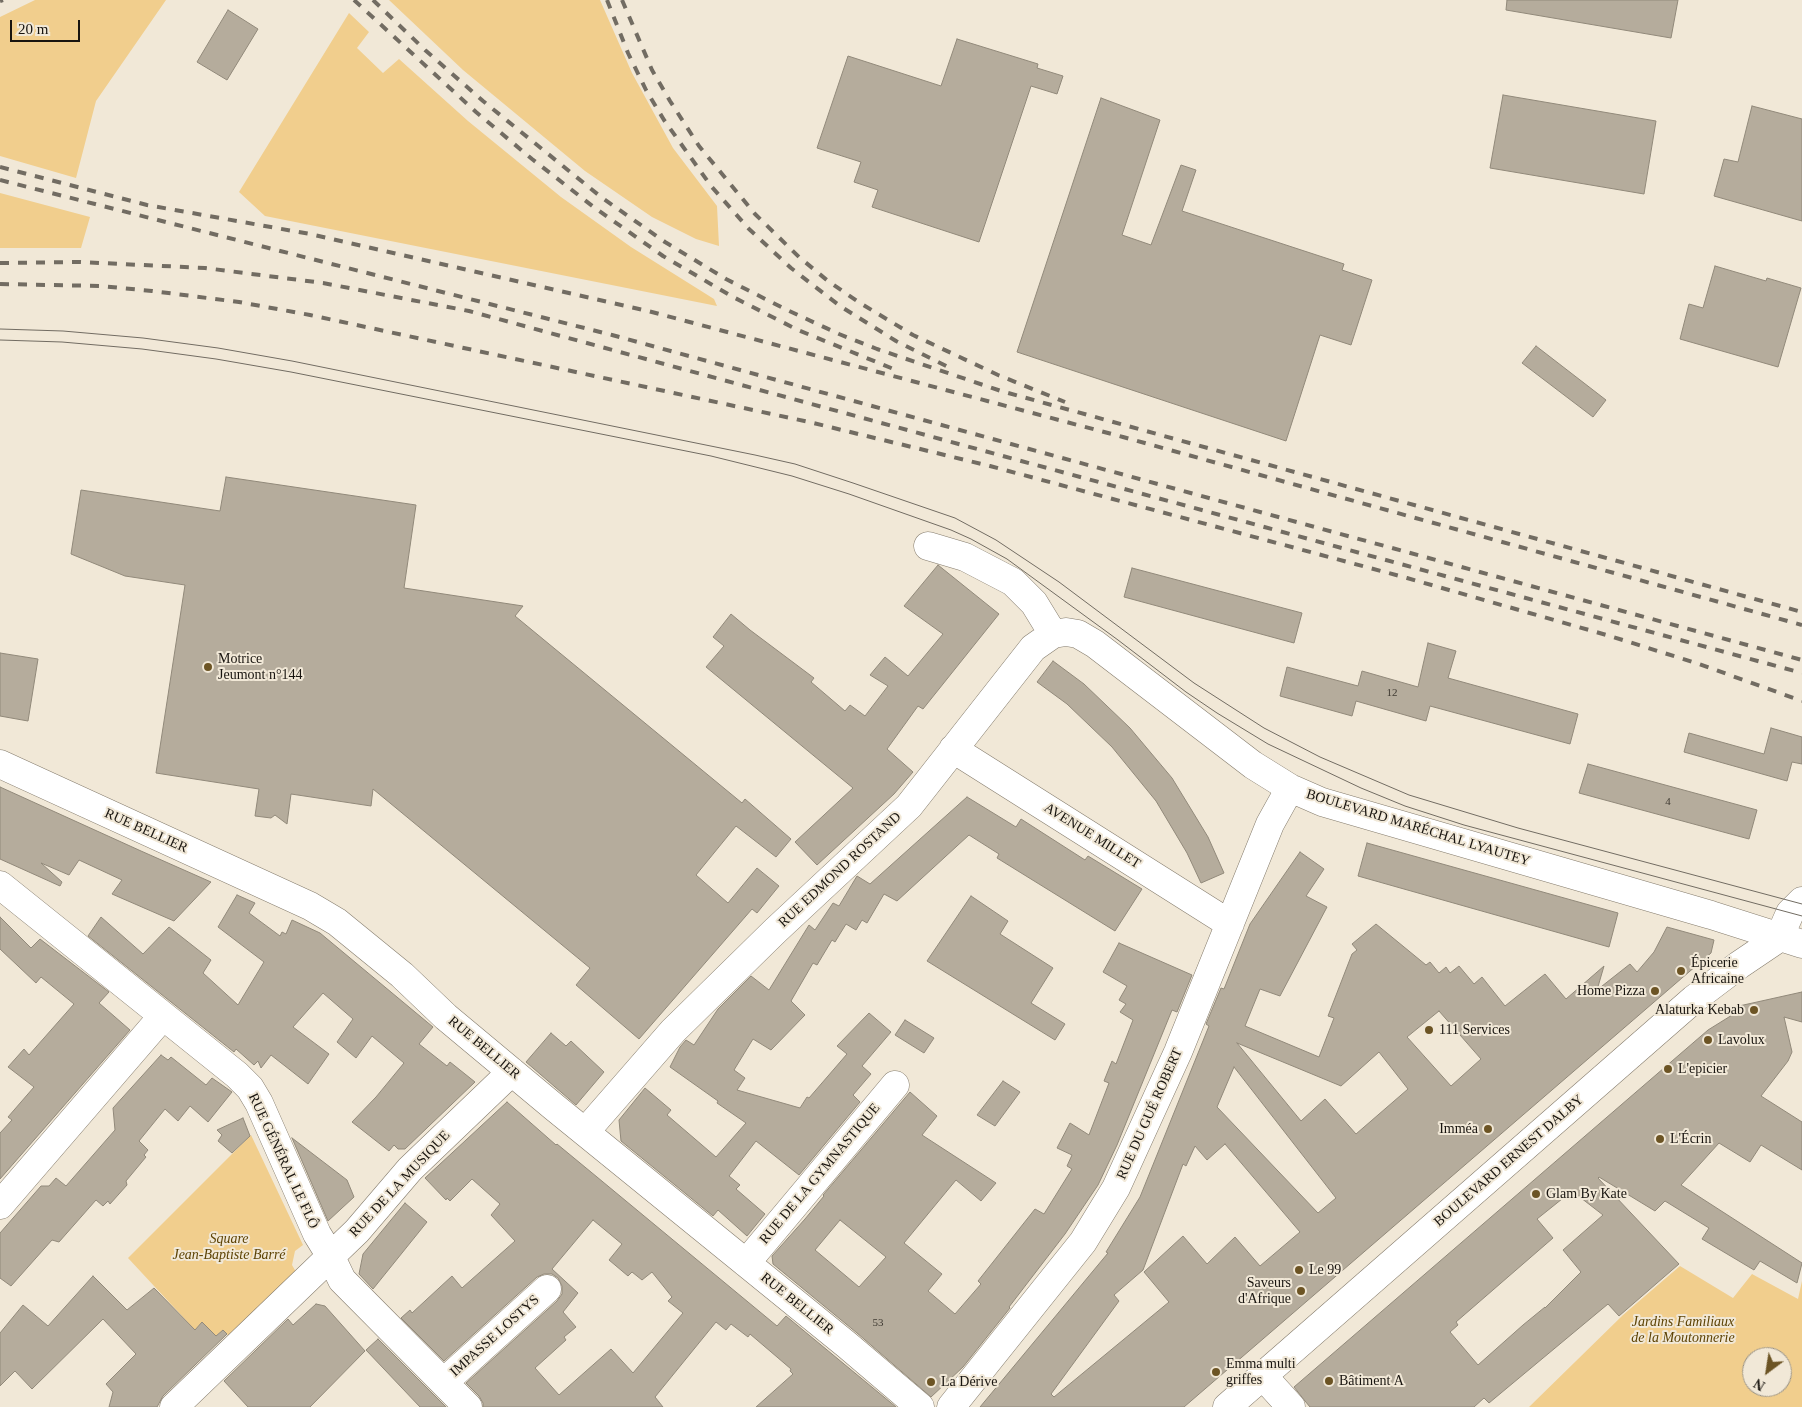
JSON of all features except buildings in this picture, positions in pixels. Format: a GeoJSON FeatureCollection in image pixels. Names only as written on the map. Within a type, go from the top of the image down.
{"type":"FeatureCollection","features":[{"type":"Feature","properties":{"kind":"street"},"geometry":{"type":"LineString","coordinates":[[928,546],[966,558],[1013,582],[1034,603],[1053,634]]}},
{"type":"Feature","properties":{"kind":"street","name":"BOULEVARD MARÉCHAL LYAUTEY"},"geometry":{"type":"LineString","coordinates":[[1053,634],[1066,632],[1078,634],[1095,644],[1247,760],[1290,788],[1322,802],[1711,915],[1790,941]]}},
{"type":"Feature","properties":{"kind":"street","name":"RUE EDMOND ROSTAND"},"geometry":{"type":"LineString","coordinates":[[585,1132],[673,1031],[775,931],[909,806],[1033,648],[1053,634]]}},
{"type":"Feature","properties":{"kind":"street","name":"AVENUE MILLET"},"geometry":{"type":"LineString","coordinates":[[953,749],[1230,924]]}},
{"type":"Feature","properties":{"kind":"street","name":"RUE BELLIER"},"geometry":{"type":"LineString","coordinates":[[0,764],[310,906],[337,922],[511,1071],[847,1345],[920,1407]]}},
{"type":"Feature","properties":{"kind":"street","name":"RUE DU GUÉ ROBERT"},"geometry":{"type":"LineString","coordinates":[[951,1407],[1083,1242],[1116,1188],[1178,1052],[1270,824],[1290,788]]}},
{"type":"Feature","properties":{"kind":"street","name":"RUE GÉNÉRAL LE FLÔ"},"geometry":{"type":"LineString","coordinates":[[0,885],[250,1088],[259,1103],[317,1234],[342,1280],[468,1407]]}},
{"type":"Feature","properties":{"kind":"street"},"geometry":{"type":"LineString","coordinates":[[1790,941],[1790,913],[1802,901]]}},
{"type":"Feature","properties":{"kind":"street","name":"BOULEVARD ERNEST DALBY"},"geometry":{"type":"LineString","coordinates":[[1227,1407],[1694,999],[1739,965],[1790,941]]}},
{"type":"Feature","properties":{"kind":"street"},"geometry":{"type":"LineString","coordinates":[[0,1205],[162,1016]]}},
{"type":"Feature","properties":{"kind":"street","name":"RUE DE LA MUSIQUE"},"geometry":{"type":"LineString","coordinates":[[174,1407],[357,1231],[410,1169],[504,1080],[511,1071]]}},
{"type":"Feature","properties":{"kind":"street","name":"RUE DE LA GYMNASTIQUE"},"geometry":{"type":"LineString","coordinates":[[746,1263],[895,1085]]}},
{"type":"Feature","properties":{"kind":"street","name":"IMPASSE LOSTYS"},"geometry":{"type":"LineString","coordinates":[[444,1382],[547,1290]]}},
{"type":"Feature","properties":{"kind":"street"},"geometry":{"type":"LineString","coordinates":[[1263,1376],[1291,1407]]}},
{"type":"Feature","properties":{"kind":"green space"},"geometry":{"type":"Polygon","coordinates":[[[35,0],[166,0],[96,101],[76,178],[0,156],[0,17],[35,0]]]}},
{"type":"Feature","properties":{"kind":"green space"},"geometry":{"type":"Polygon","coordinates":[[[389,0],[600,0],[632,73],[673,148],[717,206],[719,246],[696,239],[652,217],[585,171],[463,70],[389,0]]]}},
{"type":"Feature","properties":{"kind":"green space"},"geometry":{"type":"Polygon","coordinates":[[[349,13],[369,32],[357,48],[383,73],[399,59],[468,121],[561,197],[631,247],[714,299],[717,306],[265,216],[239,192],[349,13]]]}},
{"type":"Feature","properties":{"kind":"green space"},"geometry":{"type":"Polygon","coordinates":[[[0,193],[90,217],[81,248],[0,248],[0,193]]]}},
{"type":"Feature","properties":{"kind":"green space","name":"Square Jean-Baptiste Barré"},"geometry":{"type":"Polygon","coordinates":[[[251,1135],[303,1245],[295,1251],[292,1265],[296,1272],[230,1337],[223,1330],[216,1336],[202,1322],[195,1330],[128,1258],[251,1135]]]}},
{"type":"Feature","properties":{"kind":"green space","name":"Jardins Familiaux de la Moutonnerie"},"geometry":{"type":"Polygon","coordinates":[[[1680,1266],[1733,1298],[1752,1274],[1798,1299],[1802,1281],[1802,1407],[1529,1407],[1623,1315],[1680,1266]]]}},
{"type":"Feature","properties":{"kind":"tram line"},"geometry":{"type":"LineString","coordinates":[[0,329],[63,331],[143,338],[218,348],[292,361],[795,464],[955,518],[996,540],[1059,582],[1194,683],[1264,728],[1320,757],[1409,795],[1518,828],[1802,904]]}},
{"type":"Feature","properties":{"kind":"tram line"},"geometry":{"type":"LineString","coordinates":[[0,340],[62,342],[142,349],[291,372],[711,456],[792,476],[849,494],[951,530],[1007,559],[1217,713],[1268,744],[1361,788],[1405,806],[1464,825],[1802,916]]}},
{"type":"Feature","properties":{"kind":"railway"},"geometry":{"type":"LineString","coordinates":[[354,0],[476,112],[532,159],[595,208],[663,256],[733,297],[798,330],[896,370]]}},
{"type":"Feature","properties":{"kind":"railway"},"geometry":{"type":"LineString","coordinates":[[373,0],[425,50],[483,101],[601,197],[665,242],[726,279],[839,334],[877,349],[1001,391],[1802,612]]}},
{"type":"Feature","properties":{"kind":"railway"},"geometry":{"type":"LineString","coordinates":[[607,0],[628,53],[646,90],[664,120],[711,186],[749,229],[791,268],[840,306],[896,341],[948,367]]}},
{"type":"Feature","properties":{"kind":"railway"},"geometry":{"type":"LineString","coordinates":[[622,0],[652,70],[699,146],[755,214],[799,257],[828,281],[860,303],[913,335],[998,375],[1065,402]]}},
{"type":"Feature","properties":{"kind":"railway"},"geometry":{"type":"LineString","coordinates":[[0,167],[147,205],[310,234],[648,311],[1123,437],[1802,625]]}},
{"type":"Feature","properties":{"kind":"railway"},"geometry":{"type":"LineString","coordinates":[[0,180],[612,335],[1802,660]]}},
{"type":"Feature","properties":{"kind":"railway"},"geometry":{"type":"LineString","coordinates":[[0,263],[80,262],[205,268],[323,283],[469,311],[1802,673]]}},
{"type":"Feature","properties":{"kind":"railway"},"geometry":{"type":"LineString","coordinates":[[0,284],[101,286],[239,302],[310,315],[809,422],[990,466],[1407,578],[1610,636],[1699,664],[1802,701]]}},
{"type":"Feature","properties":{"kind":"place","name":"Motrice Jeumont n°144"},"geometry":{"type":"Point","coordinates":[208,667]}},
{"type":"Feature","properties":{"kind":"place","name":"Épicerie Africaine"},"geometry":{"type":"Point","coordinates":[1681,971]}},
{"type":"Feature","properties":{"kind":"place","name":"Home Pizza"},"geometry":{"type":"Point","coordinates":[1655,991]}},
{"type":"Feature","properties":{"kind":"place","name":"Alaturka Kebab"},"geometry":{"type":"Point","coordinates":[1754,1010]}},
{"type":"Feature","properties":{"kind":"place","name":"111 Services"},"geometry":{"type":"Point","coordinates":[1429,1030]}},
{"type":"Feature","properties":{"kind":"place","name":"Lavolux"},"geometry":{"type":"Point","coordinates":[1708,1040]}},
{"type":"Feature","properties":{"kind":"place","name":"L'epicier"},"geometry":{"type":"Point","coordinates":[1668,1069]}},
{"type":"Feature","properties":{"kind":"place","name":"Imméa"},"geometry":{"type":"Point","coordinates":[1488,1129]}},
{"type":"Feature","properties":{"kind":"place","name":"L'Écrin"},"geometry":{"type":"Point","coordinates":[1660,1139]}},
{"type":"Feature","properties":{"kind":"place","name":"Glam By Kate"},"geometry":{"type":"Point","coordinates":[1536,1194]}},
{"type":"Feature","properties":{"kind":"place","name":"Le 99"},"geometry":{"type":"Point","coordinates":[1299,1270]}},
{"type":"Feature","properties":{"kind":"place","name":"Saveurs d'Afrique"},"geometry":{"type":"Point","coordinates":[1301,1291]}},
{"type":"Feature","properties":{"kind":"place","name":"Emma multi griffes"},"geometry":{"type":"Point","coordinates":[1216,1372]}},
{"type":"Feature","properties":{"kind":"place","name":"Bâtiment A"},"geometry":{"type":"Point","coordinates":[1329,1381]}},
{"type":"Feature","properties":{"kind":"place","name":"La Dérive"},"geometry":{"type":"Point","coordinates":[931,1382]}}]}
